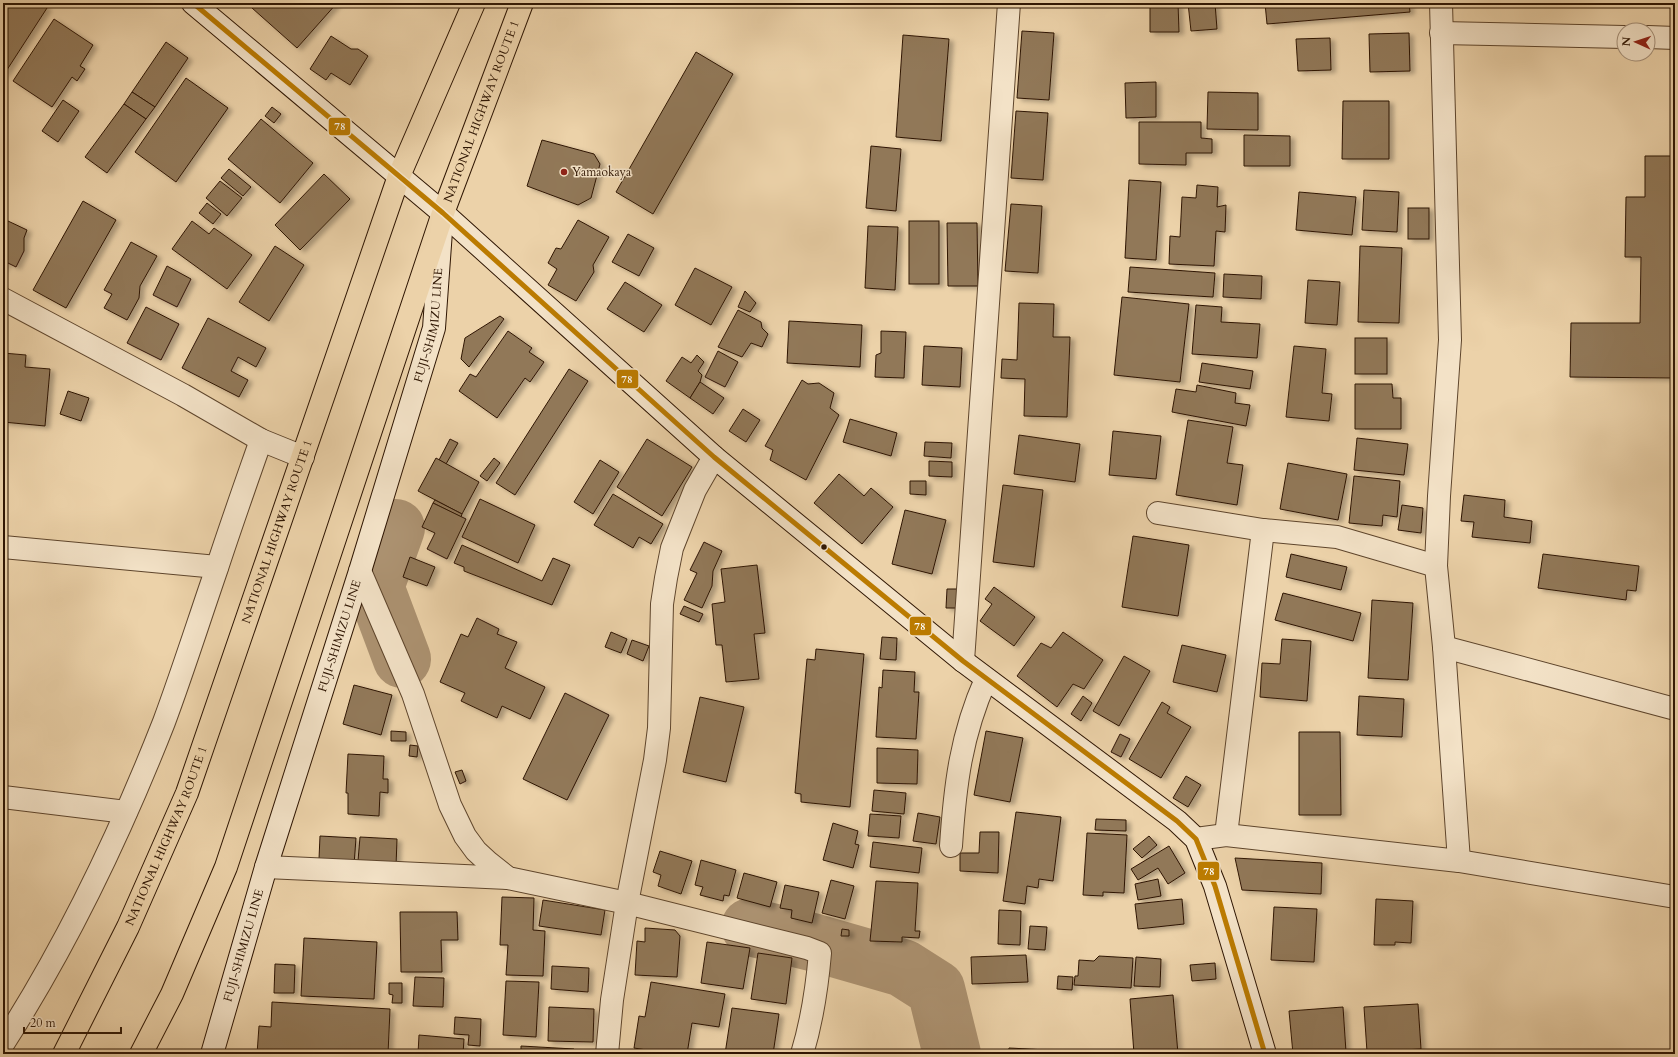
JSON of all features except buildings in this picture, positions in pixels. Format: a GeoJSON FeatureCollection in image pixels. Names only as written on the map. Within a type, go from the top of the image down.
{"type":"FeatureCollection","features":[{"type":"Feature","properties":{"kind":"highway","name":"NATIONAL HIGHWAY ROUTE 1"},"geometry":{"type":"LineString","coordinates":[[64,1054],[128,927],[187,793],[399,176],[474,3]]}},
{"type":"Feature","properties":{"kind":"highway","name":"NATIONAL HIGHWAY ROUTE 1"},"geometry":{"type":"LineString","coordinates":[[141,1054],[172,994],[226,867],[443,213],[522,3]]}},
{"type":"Feature","properties":{"kind":"street"},"geometry":{"type":"LineString","coordinates":[[193,3],[443,213],[714,457],[964,662],[1177,821],[1196,839],[1215,886],[1264,1054]]}},
{"type":"Feature","properties":{"kind":"street"},"geometry":{"type":"LineString","coordinates":[[964,662],[1009,3]]}},
{"type":"Feature","properties":{"kind":"street"},"geometry":{"type":"LineString","coordinates":[[1441,3],[1450,340],[1436,566],[1444,646],[1459,861]]}},
{"type":"Feature","properties":{"kind":"street"},"geometry":{"type":"LineString","coordinates":[[1441,33],[1616,37]]}},
{"type":"Feature","properties":{"kind":"street"},"geometry":{"type":"LineString","coordinates":[[1656,37],[1675,38]]}},
{"type":"Feature","properties":{"kind":"street","name":"FUJI-SHIMIZU LINE"},"geometry":{"type":"LineString","coordinates":[[212,1054],[266,867],[360,571],[434,328],[443,213]]}},
{"type":"Feature","properties":{"kind":"street"},"geometry":{"type":"LineString","coordinates":[[3,299],[182,395],[261,440],[303,457]]}},
{"type":"Feature","properties":{"kind":"street"},"geometry":{"type":"LineString","coordinates":[[3,1044],[29,1004],[74,924],[126,812],[166,715],[261,440]]}},
{"type":"Feature","properties":{"kind":"street"},"geometry":{"type":"LineString","coordinates":[[607,1054],[612,1000],[627,903],[659,728],[662,604],[670,556],[696,490],[714,457]]}},
{"type":"Feature","properties":{"kind":"street"},"geometry":{"type":"LineString","coordinates":[[1158,513],[1263,530],[1337,537],[1436,566]]}},
{"type":"Feature","properties":{"kind":"street"},"geometry":{"type":"LineString","coordinates":[[1226,835],[1263,530]]}},
{"type":"Feature","properties":{"kind":"street"},"geometry":{"type":"LineString","coordinates":[[3,547],[217,567]]}},
{"type":"Feature","properties":{"kind":"street"},"geometry":{"type":"LineString","coordinates":[[360,571],[413,694],[450,805],[465,836],[476,851],[508,878]]}},
{"type":"Feature","properties":{"kind":"street"},"geometry":{"type":"LineString","coordinates":[[1444,646],[1675,709]]}},
{"type":"Feature","properties":{"kind":"street"},"geometry":{"type":"LineString","coordinates":[[951,846],[954,798],[960,758],[975,704],[986,678]]}},
{"type":"Feature","properties":{"kind":"street"},"geometry":{"type":"LineString","coordinates":[[3,797],[66,803],[126,812]]}},
{"type":"Feature","properties":{"kind":"street"},"geometry":{"type":"LineString","coordinates":[[1196,839],[1226,835],[1459,861],[1675,897]]}},
{"type":"Feature","properties":{"kind":"street"},"geometry":{"type":"LineString","coordinates":[[266,867],[508,878],[627,903],[807,948],[820,954],[817,990],[809,1033],[802,1054]]}},
{"type":"Feature","properties":{"kind":"waterway"},"geometry":{"type":"LineString","coordinates":[[396,528],[375,587],[402,659]]}},
{"type":"Feature","properties":{"kind":"waterway"},"geometry":{"type":"LineString","coordinates":[[750,927],[816,943],[903,968],[936,989],[952,1054]]}},
{"type":"Feature","properties":{"kind":"transit line","name":"78"},"geometry":{"type":"LineString","coordinates":[[193,3],[443,213],[714,457],[963,661],[1177,821],[1196,839],[1215,886],[1265,1054]]}},
{"type":"Feature","properties":{"kind":"place","name":"Yamaokaya"},"geometry":{"type":"Point","coordinates":[564,172]}}]}
